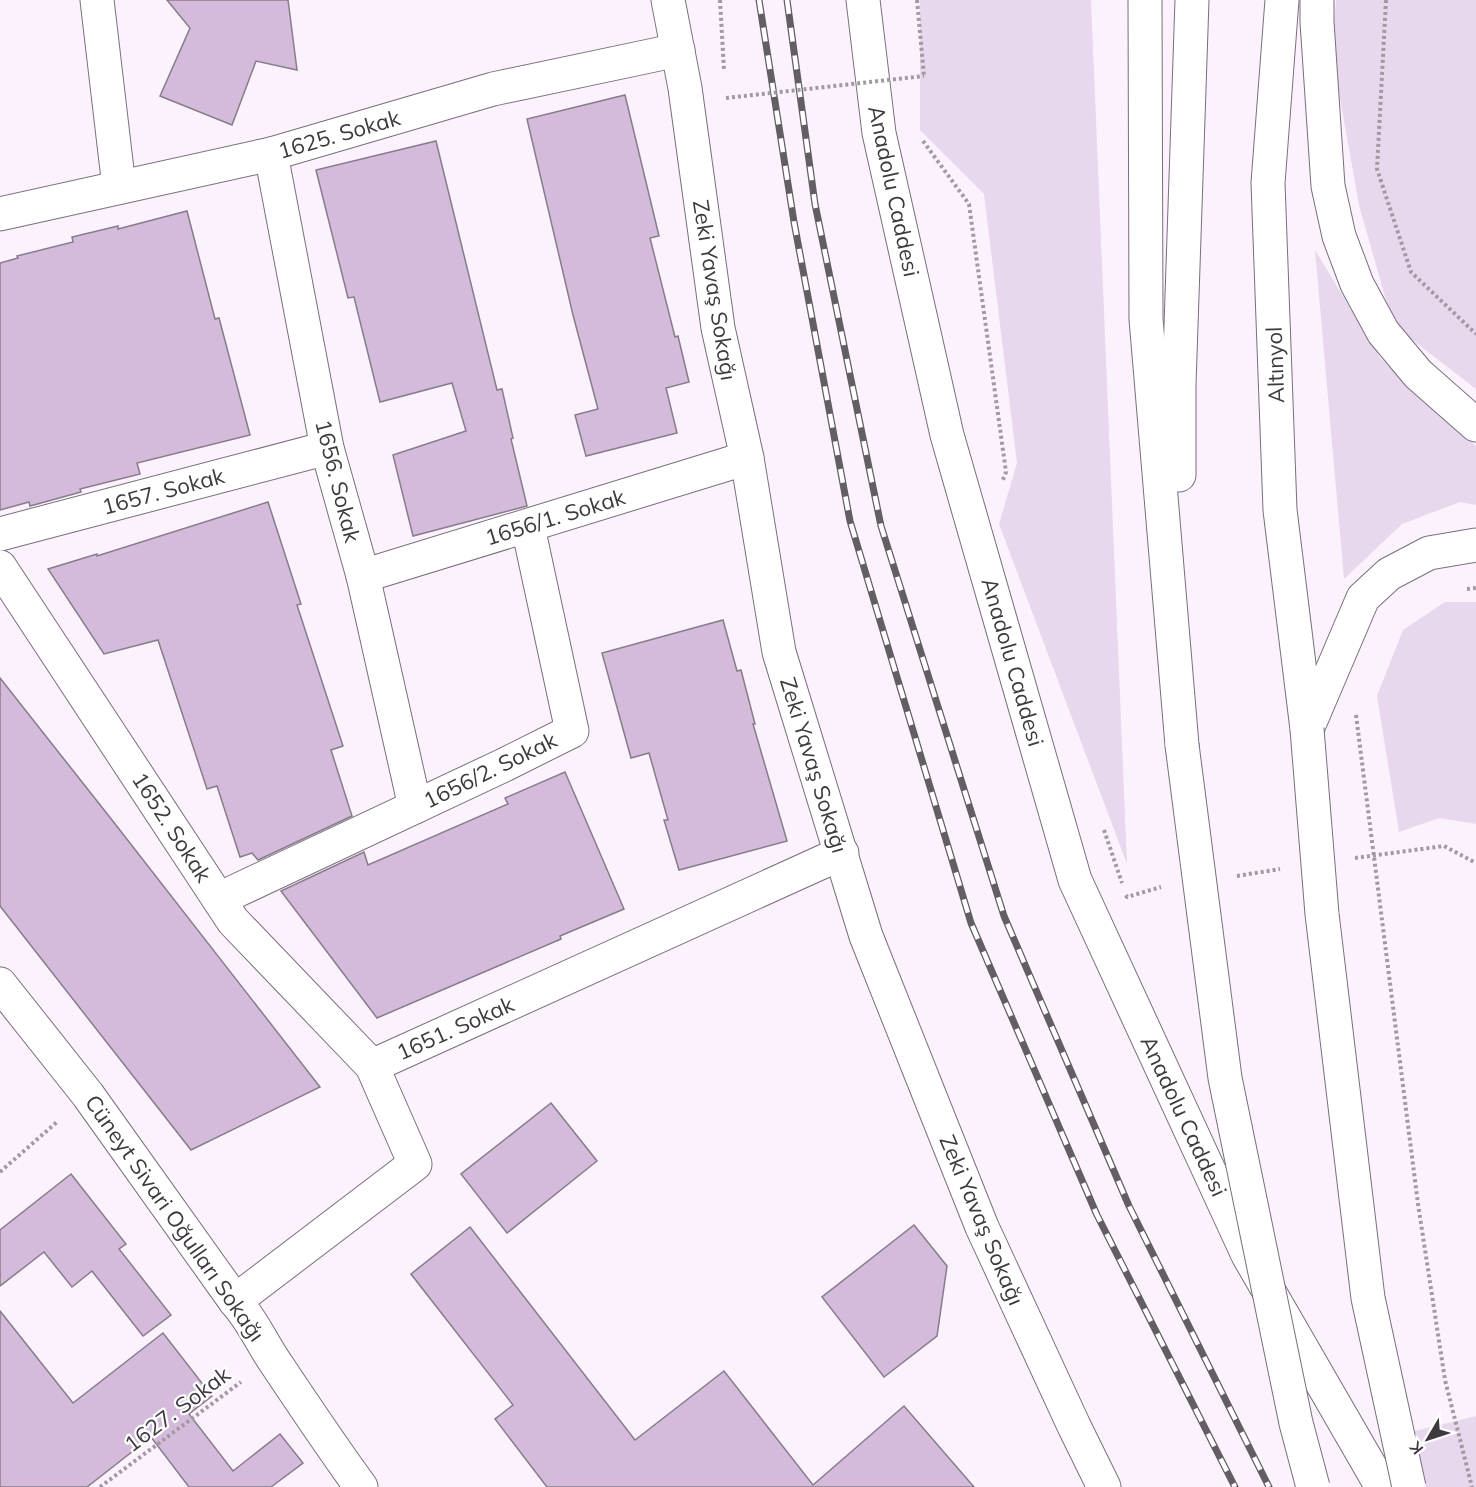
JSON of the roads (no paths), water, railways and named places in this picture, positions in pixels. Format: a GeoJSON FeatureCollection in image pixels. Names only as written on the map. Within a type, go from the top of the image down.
{"type":"FeatureCollection","features":[{"type":"Feature","properties":{"kind":"main road"},"geometry":{"type":"LineString","coordinates":[[97,0],[120,187]]}},
{"type":"Feature","properties":{"kind":"main road","name":"Zeki Yavaş Sokağı"},"geometry":{"type":"LineString","coordinates":[[668,0],[685,88],[718,328],[747,458],[779,652],[866,936],[982,1227],[1104,1487]]}},
{"type":"Feature","properties":{"kind":"main road","name":"Anadolu Caddesi"},"geometry":{"type":"LineString","coordinates":[[863,0],[879,133],[947,435],[1075,880],[1248,1255],[1382,1487]]}},
{"type":"Feature","properties":{"kind":"main road"},"geometry":{"type":"LineString","coordinates":[[1145,0],[1146,319],[1182,745]]}},
{"type":"Feature","properties":{"kind":"main road"},"geometry":{"type":"LineString","coordinates":[[1182,745],[1179,385],[1192,0]]}},
{"type":"Feature","properties":{"kind":"main road","name":"Altınyol"},"geometry":{"type":"LineString","coordinates":[[1282,0],[1268,194],[1280,510],[1307,729]]}},
{"type":"Feature","properties":{"kind":"main road"},"geometry":{"type":"LineString","coordinates":[[1317,0],[1328,186],[1340,236],[1357,284],[1383,332],[1418,374],[1476,425]]}},
{"type":"Feature","properties":{"kind":"main road","name":"1625. Sokak"},"geometry":{"type":"LineString","coordinates":[[0,214],[271,154],[493,89],[678,50]]}},
{"type":"Feature","properties":{"kind":"main road","name":"1656. Sokak"},"geometry":{"type":"LineString","coordinates":[[271,154],[327,448],[363,576],[415,807]]}},
{"type":"Feature","properties":{"kind":"main road","name":"1657. Sokak"},"geometry":{"type":"LineString","coordinates":[[0,534],[327,448]]}},
{"type":"Feature","properties":{"kind":"main road","name":"1656/1. Sokak"},"geometry":{"type":"LineString","coordinates":[[363,576],[747,458]]}},
{"type":"Feature","properties":{"kind":"main road","name":"1656/2. Sokak"},"geometry":{"type":"LineString","coordinates":[[219,899],[572,731],[528,527]]}},
{"type":"Feature","properties":{"kind":"main road"},"geometry":{"type":"LineString","coordinates":[[1409,1487],[1368,1298],[1322,914],[1307,729],[1363,598],[1389,574],[1429,553],[1476,545]]}},
{"type":"Feature","properties":{"kind":"main road","name":"1652. Sokak"},"geometry":{"type":"LineString","coordinates":[[0,567],[233,921],[372,1066]]}},
{"type":"Feature","properties":{"kind":"main road","name":"Anadolu Caddesi"},"geometry":{"type":"LineString","coordinates":[[1182,745],[1225,1078],[1296,1423],[1313,1487]]}},
{"type":"Feature","properties":{"kind":"main road","name":"1651. Sokak"},"geometry":{"type":"LineString","coordinates":[[235,1301],[415,1164],[372,1066],[842,853]]}},
{"type":"Feature","properties":{"kind":"main road","name":"Cüneyt Sivari Oğulları Sokağı"},"geometry":{"type":"LineString","coordinates":[[0,984],[88,1095],[235,1301],[251,1319],[273,1358],[329,1444],[361,1487]]}},
{"type":"Feature","properties":{"kind":"railway"},"geometry":{"type":"LineString","coordinates":[[759,0],[794,222],[850,521],[971,923],[1097,1215],[1235,1487]]}},
{"type":"Feature","properties":{"kind":"railway"},"geometry":{"type":"LineString","coordinates":[[787,0],[815,204],[881,526],[1004,916],[1129,1206],[1269,1487]]}}]}
